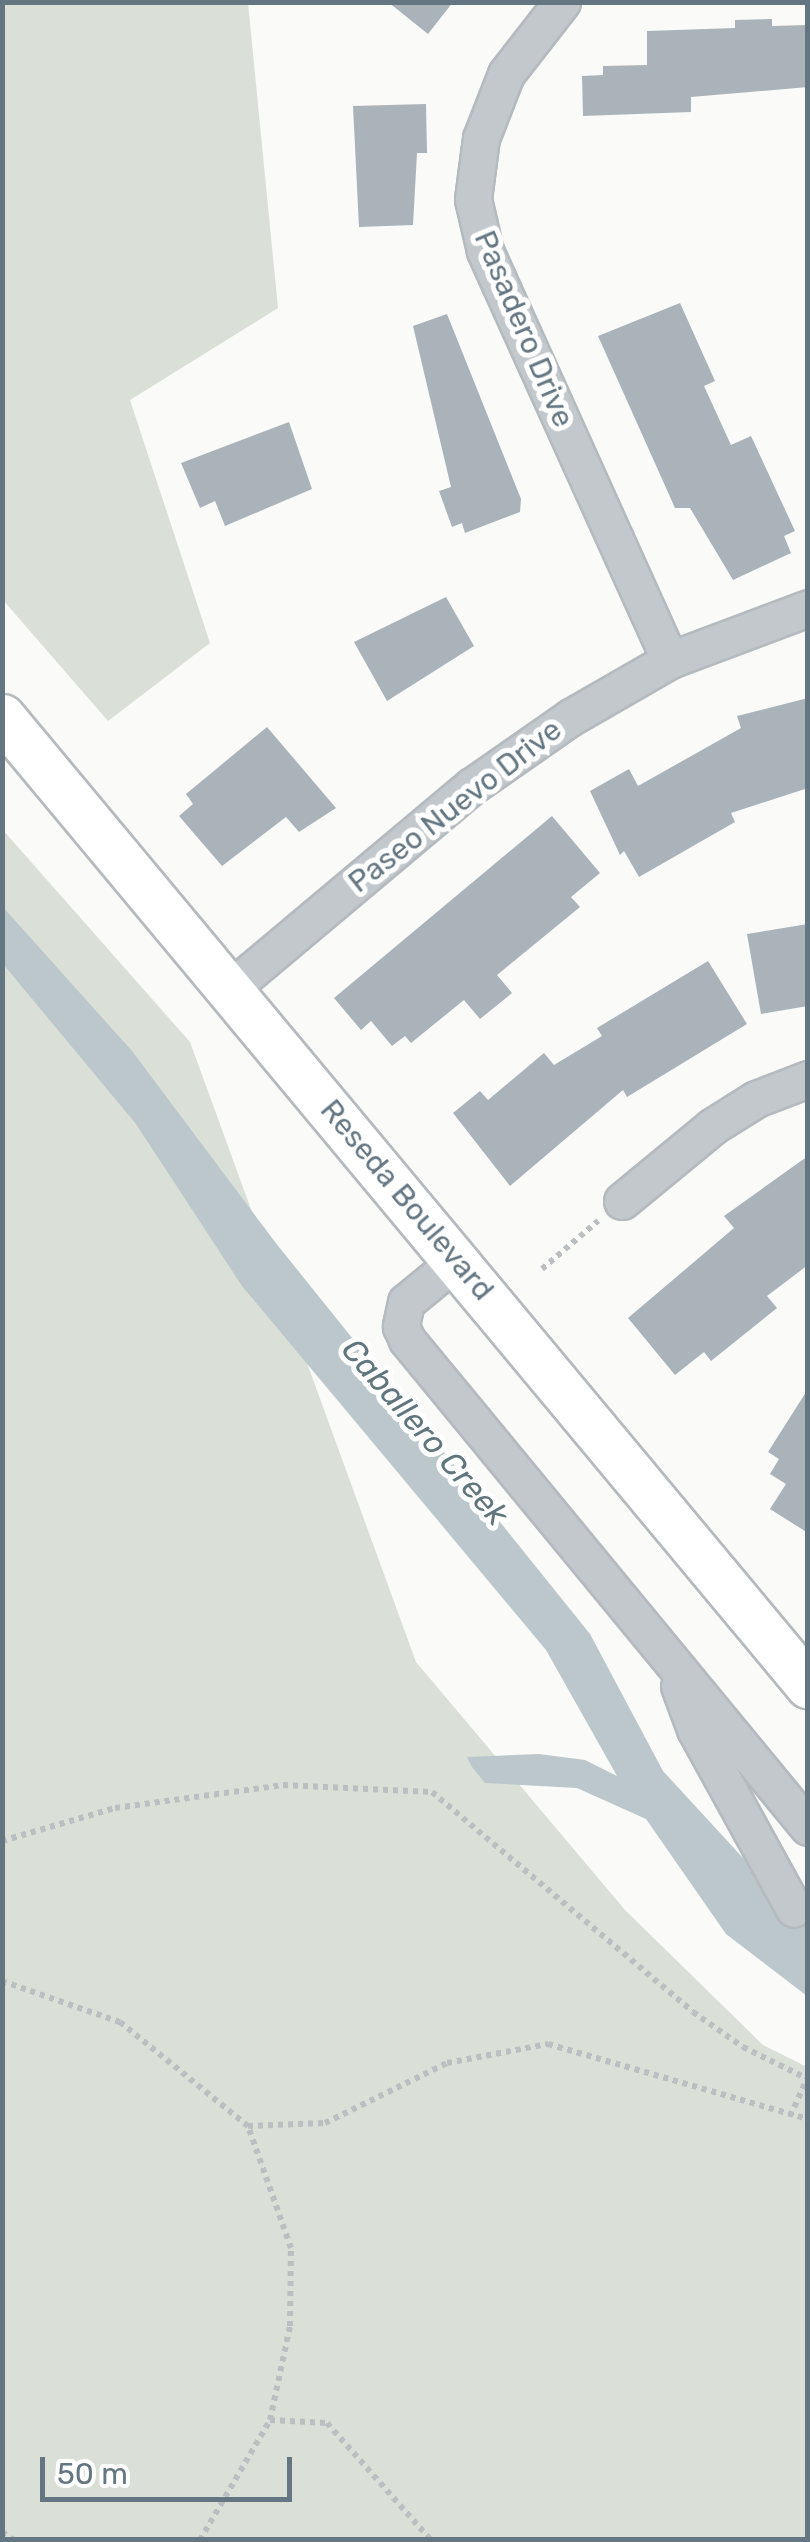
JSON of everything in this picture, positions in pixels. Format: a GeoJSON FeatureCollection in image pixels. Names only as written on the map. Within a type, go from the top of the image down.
{"type":"FeatureCollection","features":[{"type":"Feature","properties":{"kind":"main road","name":"Reseda Boulevard"},"geometry":{"type":"LineString","coordinates":[[2,717],[232,988],[808,1685]]}},
{"type":"Feature","properties":{"kind":"street","name":"Pasadero Drive"},"geometry":{"type":"LineString","coordinates":[[562,2],[506,74],[481,138],[473,199],[485,251],[670,660]]}},
{"type":"Feature","properties":{"kind":"street","name":"Paseo Nuevo Drive"},"geometry":{"type":"LineString","coordinates":[[232,988],[472,786],[571,717],[670,660],[808,608]]}},
{"type":"Feature","properties":{"kind":"street"},"geometry":{"type":"LineString","coordinates":[[622,1202],[714,1126],[756,1099],[808,1079]]}},
{"type":"Feature","properties":{"kind":"street"},"geometry":{"type":"LineString","coordinates":[[457,1260],[406,1302],[401,1326],[407,1340],[808,1827]]}},
{"type":"Feature","properties":{"kind":"street"},"geometry":{"type":"LineString","coordinates":[[668,1658],[695,1729],[794,1909]]}},
{"type":"Feature","properties":{"kind":"path"},"geometry":{"type":"LineString","coordinates":[[542,1269],[622,1202]]}},
{"type":"Feature","properties":{"kind":"path"},"geometry":{"type":"LineString","coordinates":[[3,1839],[115,1808],[283,1785],[432,1792],[692,2012],[743,2047],[807,2078],[790,2116]]}},
{"type":"Feature","properties":{"kind":"path"},"geometry":{"type":"LineString","coordinates":[[2,1981],[120,2022],[248,2126],[291,2248],[290,2326],[270,2420],[200,2540]]}},
{"type":"Feature","properties":{"kind":"path"},"geometry":{"type":"LineString","coordinates":[[248,2126],[325,2123],[447,2063],[548,2044],[808,2119]]}},
{"type":"Feature","properties":{"kind":"path"},"geometry":{"type":"LineString","coordinates":[[270,2420],[327,2422],[431,2540]]}},
{"type":"Feature","properties":{"kind":"path"},"geometry":{"type":"LineString","coordinates":[[2,2532],[14,2540]]}},
{"type":"Feature","properties":{"kind":"shaded area"},"geometry":{"type":"Polygon","coordinates":[[[2,3],[248,3],[278,308],[130,400],[210,643],[108,721],[3,600],[2,3]]]}},
{"type":"Feature","properties":{"kind":"shaded area"},"geometry":{"type":"Polygon","coordinates":[[[2,829],[190,1042],[416,1662],[625,1910],[763,2045],[807,2067],[807,2539],[3,2539],[2,829]]]}},
{"type":"Feature","properties":{"kind":"water","name":"Caballero Creek"},"geometry":{"type":"Polygon","coordinates":[[[2,906],[132,1051],[275,1242],[590,1634],[663,1771],[779,1897],[807,1919],[807,1996],[726,1934],[646,1819],[577,1788],[485,1783],[472,1767],[467,1757],[539,1754],[585,1760],[617,1776],[546,1650],[242,1286],[136,1124],[3,964],[2,906]]]}},
{"type":"Feature","properties":{"kind":"building"},"geometry":{"type":"Polygon","coordinates":[[[388,2],[453,2],[428,34],[388,2]]]}},
{"type":"Feature","properties":{"kind":"building"},"geometry":{"type":"Polygon","coordinates":[[[772,19],[772,26],[808,25],[808,87],[691,97],[691,112],[583,116],[582,76],[603,75],[603,66],[647,65],[647,31],[735,28],[735,20],[772,19]]]}},
{"type":"Feature","properties":{"kind":"building"},"geometry":{"type":"Polygon","coordinates":[[[426,104],[427,153],[417,153],[413,225],[359,227],[353,106],[426,104]]]}},
{"type":"Feature","properties":{"kind":"building"},"geometry":{"type":"Polygon","coordinates":[[[680,303],[715,381],[704,386],[731,445],[751,436],[795,531],[784,536],[791,553],[733,580],[690,508],[675,508],[598,336],[680,303]]]}},
{"type":"Feature","properties":{"kind":"building"},"geometry":{"type":"Polygon","coordinates":[[[447,314],[521,499],[520,512],[465,533],[462,523],[452,527],[439,491],[451,487],[413,326],[447,314]]]}},
{"type":"Feature","properties":{"kind":"building"},"geometry":{"type":"Polygon","coordinates":[[[289,422],[312,489],[225,526],[215,501],[200,508],[181,463],[289,422]]]}},
{"type":"Feature","properties":{"kind":"building"},"geometry":{"type":"Polygon","coordinates":[[[446,597],[474,646],[387,701],[354,642],[446,597]]]}},
{"type":"Feature","properties":{"kind":"building"},"geometry":{"type":"Polygon","coordinates":[[[808,698],[808,788],[731,813],[735,822],[639,877],[624,851],[620,855],[590,791],[629,769],[638,786],[741,728],[737,716],[808,698]]]}},
{"type":"Feature","properties":{"kind":"building"},"geometry":{"type":"Polygon","coordinates":[[[267,727],[336,808],[299,832],[286,817],[222,866],[179,816],[193,804],[186,794],[267,727]]]}},
{"type":"Feature","properties":{"kind":"building"},"geometry":{"type":"Polygon","coordinates":[[[552,816],[600,873],[571,897],[580,907],[497,975],[512,993],[480,1019],[464,1000],[411,1043],[405,1036],[392,1046],[371,1021],[361,1030],[334,998],[552,816]]]}},
{"type":"Feature","properties":{"kind":"building"},"geometry":{"type":"Polygon","coordinates":[[[808,924],[808,1006],[761,1014],[747,934],[808,924]]]}},
{"type":"Feature","properties":{"kind":"building"},"geometry":{"type":"Polygon","coordinates":[[[708,961],[747,1024],[627,1097],[623,1090],[510,1186],[453,1113],[480,1091],[488,1100],[544,1053],[554,1065],[602,1036],[597,1028],[708,961]]]}},
{"type":"Feature","properties":{"kind":"building"},"geometry":{"type":"Polygon","coordinates":[[[808,1156],[808,1265],[767,1296],[777,1308],[711,1361],[704,1352],[675,1375],[628,1318],[734,1228],[724,1216],[808,1156]]]}},
{"type":"Feature","properties":{"kind":"building"},"geometry":{"type":"Polygon","coordinates":[[[808,1389],[808,1533],[770,1509],[786,1484],[770,1474],[779,1459],[768,1452],[808,1389]]]}}]}
